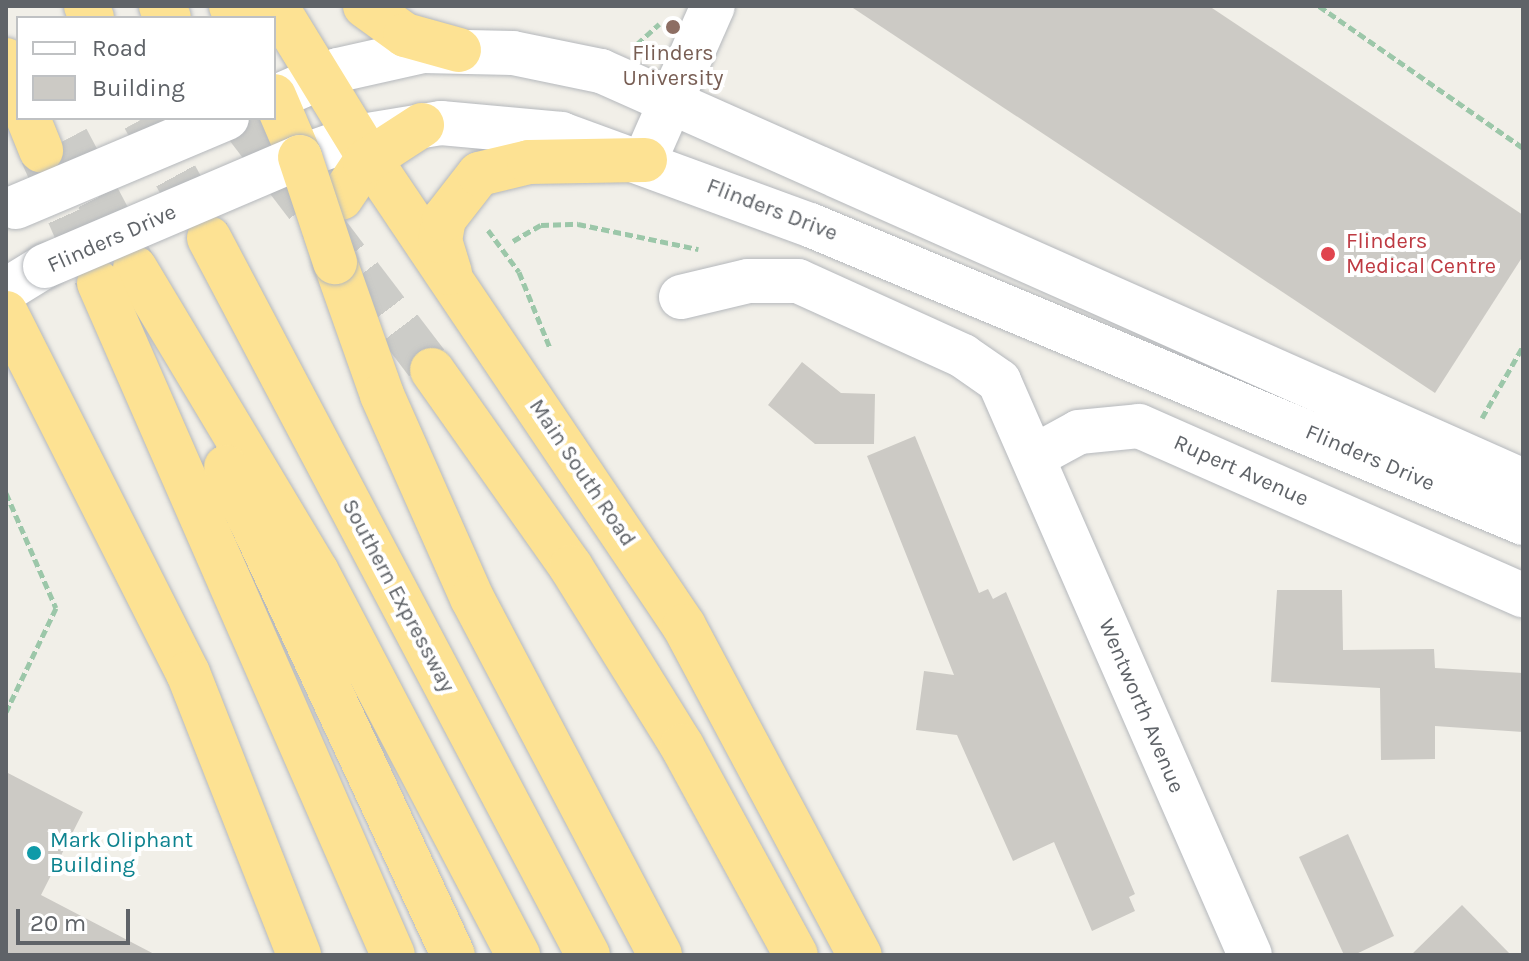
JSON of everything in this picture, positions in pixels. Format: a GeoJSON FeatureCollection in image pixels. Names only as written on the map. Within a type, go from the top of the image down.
{"type":"FeatureCollection","features":[{"type":"Feature","properties":{"kind":"highway","name":"Main South Road"},"geometry":{"type":"LineString","coordinates":[[276,6],[363,148],[684,626],[860,955]]}},
{"type":"Feature","properties":{"kind":"highway"},"geometry":{"type":"LineString","coordinates":[[365,6],[405,35],[459,50]]}},
{"type":"Feature","properties":{"kind":"highway"},"geometry":{"type":"LineString","coordinates":[[6,24],[16,43]]}},
{"type":"Feature","properties":{"kind":"highway"},"geometry":{"type":"LineString","coordinates":[[6,60],[16,86]]}},
{"type":"Feature","properties":{"kind":"highway"},"geometry":{"type":"LineString","coordinates":[[286,122],[382,395],[472,598],[660,955]]}},
{"type":"Feature","properties":{"kind":"highway"},"geometry":{"type":"LineString","coordinates":[[335,262],[332,228],[341,198],[363,148]]}},
{"type":"Feature","properties":{"kind":"highway"},"geometry":{"type":"LineString","coordinates":[[454,281],[441,231],[452,201],[479,174],[529,162],[645,160]]}},
{"type":"Feature","properties":{"kind":"highway","name":"Southern Expressway"},"geometry":{"type":"LineString","coordinates":[[209,238],[588,955]]}},
{"type":"Feature","properties":{"kind":"highway"},"geometry":{"type":"LineString","coordinates":[[117,276],[393,955]]}},
{"type":"Feature","properties":{"kind":"highway"},"geometry":{"type":"LineString","coordinates":[[117,276],[453,955]]}},
{"type":"Feature","properties":{"kind":"highway"},"geometry":{"type":"LineString","coordinates":[[117,276],[317,572],[518,955]]}},
{"type":"Feature","properties":{"kind":"highway"},"geometry":{"type":"LineString","coordinates":[[6,313],[328,955]]}},
{"type":"Feature","properties":{"kind":"highway"},"geometry":{"type":"LineString","coordinates":[[432,370],[571,567],[682,746],[796,955]]}},
{"type":"Feature","properties":{"kind":"highway"},"geometry":{"type":"LineString","coordinates":[[188,673],[299,955]]}},
{"type":"Feature","properties":{"kind":"street"},"geometry":{"type":"LineString","coordinates":[[645,160],[713,6]]}},
{"type":"Feature","properties":{"kind":"street","name":"Flinders Drive"},"geometry":{"type":"LineString","coordinates":[[6,290],[286,122],[319,77],[405,54],[459,50],[576,63],[672,100],[1492,460],[1523,523]]}},
{"type":"Feature","properties":{"kind":"street"},"geometry":{"type":"LineString","coordinates":[[11,210],[222,120]]}},
{"type":"Feature","properties":{"kind":"street","name":"Flinders Drive"},"geometry":{"type":"LineString","coordinates":[[286,122],[363,148],[422,125],[506,124],[645,160],[1306,431],[1492,460]]}},
{"type":"Feature","properties":{"kind":"street"},"geometry":{"type":"LineString","coordinates":[[681,297],[748,281],[798,281],[963,356],[999,381]]}},
{"type":"Feature","properties":{"kind":"street"},"geometry":{"type":"LineString","coordinates":[[997,305],[999,381],[1033,457]]}},
{"type":"Feature","properties":{"kind":"street","name":"Rupert Avenue"},"geometry":{"type":"LineString","coordinates":[[1033,457],[1079,432],[1139,426],[1523,595]]}},
{"type":"Feature","properties":{"kind":"street"},"geometry":{"type":"LineString","coordinates":[[1296,496],[1306,431]]}},
{"type":"Feature","properties":{"kind":"street","name":"Wentworth Avenue"},"geometry":{"type":"LineString","coordinates":[[1033,457],[1250,955]]}},
{"type":"Feature","properties":{"kind":"path"},"geometry":{"type":"LineString","coordinates":[[1319,6],[1523,148]]}},
{"type":"Feature","properties":{"kind":"path"},"geometry":{"type":"LineString","coordinates":[[513,241],[541,225],[578,224],[710,250]]}},
{"type":"Feature","properties":{"kind":"path"},"geometry":{"type":"LineString","coordinates":[[1492,460],[1523,346]]}},
{"type":"Feature","properties":{"kind":"path"},"geometry":{"type":"LineString","coordinates":[[6,493],[56,608],[6,712]]}},
{"type":"Feature","properties":{"kind":"building"},"geometry":{"type":"Polygon","coordinates":[[[850,6],[1209,6],[1523,215],[1523,256],[1435,393],[850,6]]]}},
{"type":"Feature","properties":{"kind":"building"},"geometry":{"type":"Polygon","coordinates":[[[802,362],[841,393],[875,394],[874,444],[815,444],[768,405],[802,362]]]}},
{"type":"Feature","properties":{"kind":"building"},"geometry":{"type":"Polygon","coordinates":[[[915,436],[979,593],[988,589],[993,599],[1006,592],[1135,894],[1129,897],[1135,911],[1092,931],[1054,842],[1013,861],[957,735],[916,730],[924,671],[954,675],[867,456],[915,436]]]}},
{"type":"Feature","properties":{"kind":"building"},"geometry":{"type":"Polygon","coordinates":[[[1277,590],[1342,590],[1343,650],[1434,649],[1435,668],[1523,673],[1523,732],[1435,726],[1435,759],[1381,760],[1380,688],[1271,682],[1277,590]]]}},
{"type":"Feature","properties":{"kind":"building","name":"Mark Oliphant Building"},"geometry":{"type":"Polygon","coordinates":[[[6,772],[83,812],[41,895],[156,955],[6,955],[6,772]]]}},
{"type":"Feature","properties":{"kind":"building"},"geometry":{"type":"Polygon","coordinates":[[[1348,834],[1394,936],[1354,955],[1344,955],[1299,857],[1348,834]]]}},
{"type":"Feature","properties":{"kind":"building"},"geometry":{"type":"Polygon","coordinates":[[[1462,905],[1511,955],[1411,955],[1462,905]]]}},
{"type":"Feature","properties":{"kind":"tunnel"},"geometry":{"type":"LineString","coordinates":[[145,120],[208,235]]}},
{"type":"Feature","properties":{"kind":"tunnel"},"geometry":{"type":"LineString","coordinates":[[242,120],[432,370]]}},
{"type":"Feature","properties":{"kind":"tunnel"},"geometry":{"type":"LineString","coordinates":[[67,139],[135,268]]}},
{"type":"Feature","properties":{"kind":"tunnel"},"geometry":{"type":"LineString","coordinates":[[42,154],[99,283]]}},
{"type":"Feature","properties":{"kind":"place","name":"Flinders University"},"geometry":{"type":"Point","coordinates":[673,27]}},
{"type":"Feature","properties":{"kind":"place","name":"Flinders Medical Centre"},"geometry":{"type":"Point","coordinates":[1328,254]}},
{"type":"Feature","properties":{"kind":"place","name":"Mark Oliphant Building"},"geometry":{"type":"Point","coordinates":[34,853]}}]}
